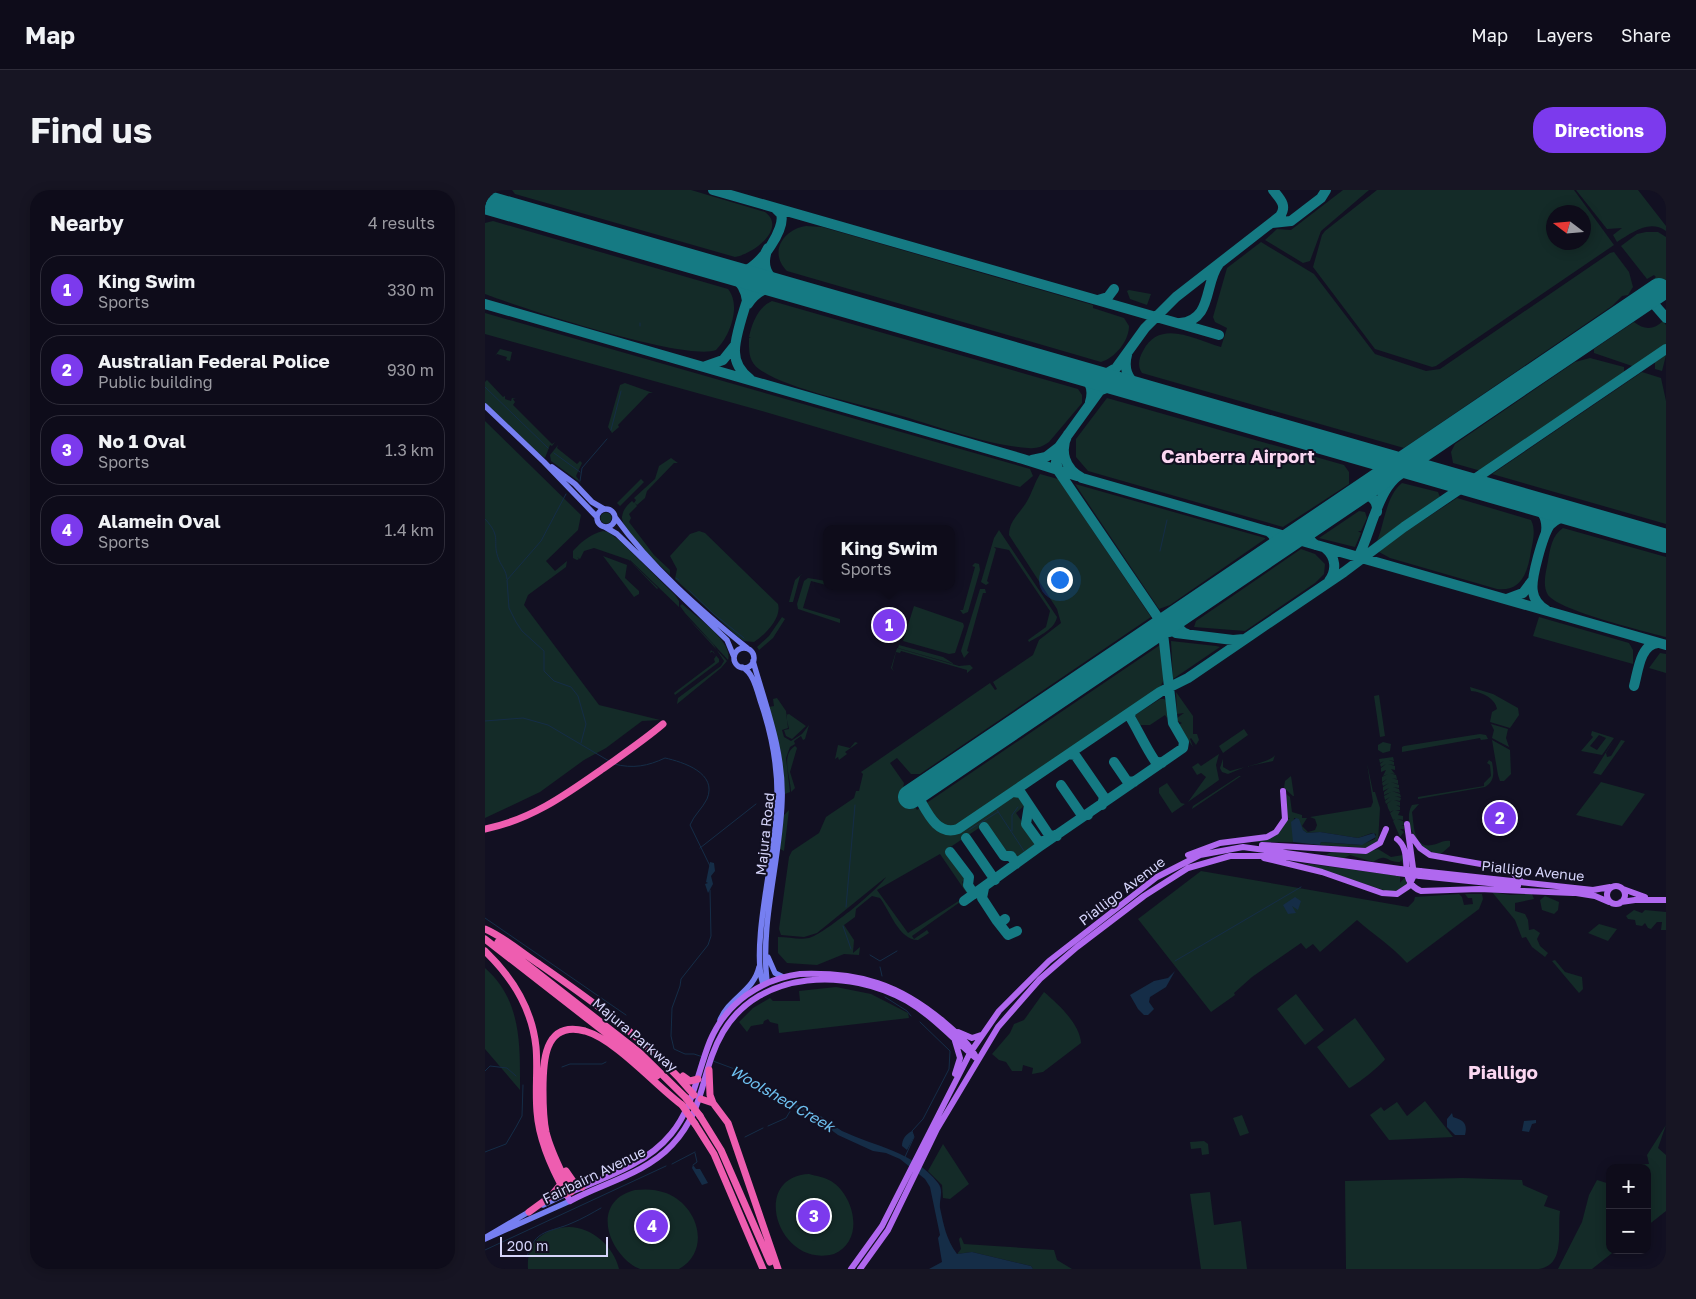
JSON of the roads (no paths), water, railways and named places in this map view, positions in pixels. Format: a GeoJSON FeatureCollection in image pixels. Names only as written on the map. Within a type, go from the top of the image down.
{"type":"FeatureCollection","features":[{"type":"Feature","properties":{"kind":"highway"},"geometry":{"type":"LineString","coordinates":[[485,829],[516,821],[547,807],[640,743],[663,724]]}},
{"type":"Feature","properties":{"kind":"highway"},"geometry":{"type":"LineString","coordinates":[[485,930],[581,993],[669,1062],[688,1081],[693,1082],[698,1079]]}},
{"type":"Feature","properties":{"kind":"highway","name":"Majura Parkway"},"geometry":{"type":"LineString","coordinates":[[485,930],[648,1059],[685,1104],[713,1154],[763,1269]]}},
{"type":"Feature","properties":{"kind":"highway","name":"Majura Parkway"},"geometry":{"type":"LineString","coordinates":[[485,939],[633,1055],[700,1116],[721,1150],[774,1269]]}},
{"type":"Feature","properties":{"kind":"highway"},"geometry":{"type":"LineString","coordinates":[[485,951],[498,963],[515,986],[530,1020],[535,1046],[538,1122],[546,1151],[561,1184],[570,1197]]}},
{"type":"Feature","properties":{"kind":"highway"},"geometry":{"type":"LineString","coordinates":[[570,1197],[546,1133],[543,1059],[551,1041],[569,1031],[581,1030],[594,1036],[643,1070],[685,1104]]}},
{"type":"Feature","properties":{"kind":"highway"},"geometry":{"type":"LineString","coordinates":[[656,1053],[697,1100],[713,1104]]}},
{"type":"Feature","properties":{"kind":"highway"},"geometry":{"type":"LineString","coordinates":[[707,1069],[710,1096],[713,1104],[729,1126],[778,1269]]}},
{"type":"Feature","properties":{"kind":"highway"},"geometry":{"type":"LineString","coordinates":[[546,1133],[567,1175],[576,1185],[582,1187]]}},
{"type":"Feature","properties":{"kind":"highway"},"geometry":{"type":"LineString","coordinates":[[529,1212],[551,1196],[561,1184]]}},
{"type":"Feature","properties":{"kind":"main road"},"geometry":{"type":"LineString","coordinates":[[485,406],[544,462],[597,517],[599,524],[616,533],[727,641],[736,664],[742,667],[749,666],[753,661],[752,652],[710,618],[641,551],[611,511],[592,502],[573,482],[544,462]]}},
{"type":"Feature","properties":{"kind":"main road"},"geometry":{"type":"LineString","coordinates":[[597,517],[599,512],[605,509]]}},
{"type":"Feature","properties":{"kind":"main road"},"geometry":{"type":"LineString","coordinates":[[605,527],[612,525],[615,517]]}},
{"type":"Feature","properties":{"kind":"main road"},"geometry":{"type":"LineString","coordinates":[[734,657],[738,650],[747,648]]}},
{"type":"Feature","properties":{"kind":"main road","name":"Majura Road"},"geometry":{"type":"LineString","coordinates":[[753,661],[776,740],[782,783],[780,830],[763,947]]}},
{"type":"Feature","properties":{"kind":"main road","name":"Majura Road"},"geometry":{"type":"LineString","coordinates":[[742,667],[751,675],[762,707],[777,770],[776,821],[763,947],[766,987]]}},
{"type":"Feature","properties":{"kind":"main road"},"geometry":{"type":"LineString","coordinates":[[1157,878],[1175,862],[1205,848],[1234,840],[1267,837],[1276,832],[1285,819],[1283,791]]}},
{"type":"Feature","properties":{"kind":"main road"},"geometry":{"type":"LineString","coordinates":[[1395,894],[1404,890],[1410,884],[1414,867],[1407,824],[1415,843],[1428,854],[1509,869],[1522,882]]}},
{"type":"Feature","properties":{"kind":"main road"},"geometry":{"type":"LineString","coordinates":[[1251,846],[1289,845],[1366,851],[1380,844],[1386,830]]}},
{"type":"Feature","properties":{"kind":"main road"},"geometry":{"type":"LineString","coordinates":[[1397,840],[1405,850],[1407,875],[1410,884],[1425,891]]}},
{"type":"Feature","properties":{"kind":"main road","name":"Pialligo Avenue"},"geometry":{"type":"LineString","coordinates":[[922,1153],[929,1132],[971,1051],[1010,998],[1037,971],[1157,878],[1200,855],[1224,849],[1251,846],[1399,871]]}},
{"type":"Feature","properties":{"kind":"main road","name":"Pialligo Avenue"},"geometry":{"type":"LineString","coordinates":[[851,1269],[882,1226],[977,1059],[1007,1016],[1039,979],[1077,946],[1176,874],[1195,865],[1230,856],[1280,856],[1399,871],[1595,890],[1610,887]]}},
{"type":"Feature","properties":{"kind":"main road"},"geometry":{"type":"LineString","coordinates":[[1255,856],[1322,872],[1383,893],[1395,894],[1479,888],[1573,893]]}},
{"type":"Feature","properties":{"kind":"main road","name":"Pialligo Avenue"},"geometry":{"type":"LineString","coordinates":[[1420,873],[1595,896],[1609,902]]}},
{"type":"Feature","properties":{"kind":"main road"},"geometry":{"type":"LineString","coordinates":[[1656,900],[1617,886],[1610,887],[1606,894],[1609,902],[1617,904],[1621,902],[1666,900]]}},
{"type":"Feature","properties":{"kind":"main road"},"geometry":{"type":"LineString","coordinates":[[1621,902],[1625,896],[1623,889]]}},
{"type":"Feature","properties":{"kind":"main road"},"geometry":{"type":"LineString","coordinates":[[763,947],[776,974],[783,977]]}},
{"type":"Feature","properties":{"kind":"main road"},"geometry":{"type":"LineString","coordinates":[[718,1025],[726,1008],[754,982],[763,947]]}},
{"type":"Feature","properties":{"kind":"main road","name":"Fairbairn Avenue"},"geometry":{"type":"LineString","coordinates":[[485,1238],[529,1212],[634,1172],[657,1158],[679,1138],[697,1100],[718,1025],[741,999],[783,977],[813,974],[846,976],[884,984],[916,1000],[954,1031],[977,1059]]}},
{"type":"Feature","properties":{"kind":"main road","name":"Fairbairn Avenue"},"geometry":{"type":"LineString","coordinates":[[710,1052],[735,1016],[766,987],[806,981],[860,984],[907,1002],[971,1051]]}},
{"type":"Feature","properties":{"kind":"main road"},"geometry":{"type":"LineString","coordinates":[[954,1031],[972,1038],[981,1035]]}},
{"type":"Feature","properties":{"kind":"main road"},"geometry":{"type":"LineString","coordinates":[[929,1132],[939,1105],[960,1063],[961,1055],[954,1039]]}},
{"type":"Feature","properties":{"kind":"main road","name":"Fairbairn Avenue"},"geometry":{"type":"LineString","coordinates":[[697,1100],[698,1079],[707,1069]]}},
{"type":"Feature","properties":{"kind":"main road","name":"Fairbairn Avenue"},"geometry":{"type":"LineString","coordinates":[[485,1238],[570,1197],[582,1187],[639,1160],[658,1147],[671,1134],[685,1104],[697,1100]]}},
{"type":"Feature","properties":{"kind":"main road","name":"Pialligo Avenue"},"geometry":{"type":"LineString","coordinates":[[860,1269],[888,1230],[907,1183]]}},
{"type":"Feature","properties":{"kind":"water"},"geometry":{"type":"Polygon","coordinates":[[[1296,818],[1299,819],[1303,830],[1307,833],[1320,832],[1358,838],[1374,833],[1376,837],[1362,845],[1321,842],[1320,845],[1293,842],[1291,822],[1296,818]]]}},
{"type":"Feature","properties":{"kind":"water"},"geometry":{"type":"Polygon","coordinates":[[[710,862],[714,863],[715,871],[711,876],[713,884],[708,893],[705,884],[708,883],[706,882],[710,862]]]}},
{"type":"Feature","properties":{"kind":"water"},"geometry":{"type":"Polygon","coordinates":[[[1295,897],[1301,901],[1298,910],[1292,906],[1296,913],[1288,914],[1283,905],[1295,897]]]}},
{"type":"Feature","properties":{"kind":"water"},"geometry":{"type":"Polygon","coordinates":[[[1175,971],[1166,987],[1150,997],[1149,1002],[1154,1009],[1148,1015],[1144,1015],[1130,995],[1154,981],[1168,978],[1175,971]]]}},
{"type":"Feature","properties":{"kind":"water"},"geometry":{"type":"Polygon","coordinates":[[[772,1095],[818,1114],[842,1131],[906,1157],[928,1172],[940,1186],[940,1208],[944,1227],[950,1243],[957,1254],[972,1252],[1031,1266],[1033,1269],[929,1269],[942,1262],[938,1238],[940,1235],[930,1187],[925,1179],[900,1159],[886,1153],[873,1151],[838,1135],[822,1123],[772,1095]]]}},
{"type":"Feature","properties":{"kind":"water"},"geometry":{"type":"Polygon","coordinates":[[[1452,1113],[1453,1117],[1460,1119],[1464,1123],[1466,1128],[1465,1135],[1455,1135],[1447,1127],[1447,1119],[1452,1113]]]}},
{"type":"Feature","properties":{"kind":"water"},"geometry":{"type":"Polygon","coordinates":[[[1536,1120],[1536,1123],[1532,1124],[1529,1132],[1522,1131],[1524,1121],[1536,1120]]]}},
{"type":"Feature","properties":{"kind":"water"},"geometry":{"type":"Polygon","coordinates":[[[912,1131],[914,1137],[907,1150],[902,1146],[903,1141],[906,1135],[912,1131]]]}},
{"type":"Feature","properties":{"kind":"water"},"geometry":{"type":"Polygon","coordinates":[[[693,1165],[696,1169],[700,1169],[708,1183],[702,1185],[692,1168],[693,1165]]]}},
{"type":"Feature","properties":{"kind":"waterway"},"geometry":{"type":"LineString","coordinates":[[485,387],[548,448]]}},
{"type":"Feature","properties":{"kind":"waterway"},"geometry":{"type":"LineString","coordinates":[[611,430],[621,391]]}},
{"type":"Feature","properties":{"kind":"waterway"},"geometry":{"type":"LineString","coordinates":[[580,481],[582,468],[607,439]]}},
{"type":"Feature","properties":{"kind":"waterway"},"geometry":{"type":"LineString","coordinates":[[554,453],[580,472]]}},
{"type":"Feature","properties":{"kind":"waterway"},"geometry":{"type":"LineString","coordinates":[[566,494],[541,541],[507,580],[509,608],[522,631],[544,651],[544,671],[554,681],[571,687],[578,696],[586,724],[581,743]]}},
{"type":"Feature","properties":{"kind":"waterway"},"geometry":{"type":"LineString","coordinates":[[485,519],[494,531],[497,554],[507,579]]}},
{"type":"Feature","properties":{"kind":"waterway"},"geometry":{"type":"LineString","coordinates":[[1160,551],[1167,520]]}},
{"type":"Feature","properties":{"kind":"waterway"},"geometry":{"type":"LineString","coordinates":[[689,590],[714,614],[744,638]]}},
{"type":"Feature","properties":{"kind":"waterway","name":"Woolshed Creek"},"geometry":{"type":"LineString","coordinates":[[485,721],[523,718],[548,725],[609,761]]}},
{"type":"Feature","properties":{"kind":"waterway","name":"Woolshed Creek"},"geometry":{"type":"LineString","coordinates":[[614,764],[640,766],[665,758],[681,762],[697,770],[703,776],[708,782],[707,799],[690,825],[710,866]]}},
{"type":"Feature","properties":{"kind":"waterway"},"geometry":{"type":"LineString","coordinates":[[700,848],[756,804]]}},
{"type":"Feature","properties":{"kind":"waterway"},"geometry":{"type":"LineString","coordinates":[[846,907],[855,805]]}},
{"type":"Feature","properties":{"kind":"waterway"},"geometry":{"type":"LineString","coordinates":[[1012,831],[1012,815],[1018,807]]}},
{"type":"Feature","properties":{"kind":"waterway"},"geometry":{"type":"LineString","coordinates":[[997,810],[1024,851]]}},
{"type":"Feature","properties":{"kind":"waterway"},"geometry":{"type":"LineString","coordinates":[[969,830],[998,812]]}},
{"type":"Feature","properties":{"kind":"waterway"},"geometry":{"type":"LineString","coordinates":[[1175,961],[1301,887]]}},
{"type":"Feature","properties":{"kind":"waterway","name":"Woolshed Creek"},"geometry":{"type":"LineString","coordinates":[[703,1057],[685,1054],[674,1049],[671,1036],[672,1008],[681,979],[708,945],[711,936],[710,890]]}},
{"type":"Feature","properties":{"kind":"waterway"},"geometry":{"type":"LineString","coordinates":[[485,918],[626,1015]]}},
{"type":"Feature","properties":{"kind":"waterway"},"geometry":{"type":"LineString","coordinates":[[843,926],[851,949]]}},
{"type":"Feature","properties":{"kind":"waterway"},"geometry":{"type":"LineString","coordinates":[[870,955],[880,961],[897,951]]}},
{"type":"Feature","properties":{"kind":"waterway"},"geometry":{"type":"LineString","coordinates":[[880,967],[882,976]]}},
{"type":"Feature","properties":{"kind":"waterway"},"geometry":{"type":"LineString","coordinates":[[885,997],[907,1011],[911,1016]]}},
{"type":"Feature","properties":{"kind":"waterway"},"geometry":{"type":"LineString","coordinates":[[905,1157],[914,1137],[912,1131],[923,1119],[949,1069],[950,1051],[920,1022]]}},
{"type":"Feature","properties":{"kind":"waterway","name":"Woolshed Creek"},"geometry":{"type":"LineString","coordinates":[[713,1061],[740,1071],[743,1076],[771,1095]]}},
{"type":"Feature","properties":{"kind":"waterway"},"geometry":{"type":"LineString","coordinates":[[562,1067],[570,1064],[602,1064],[606,1062]]}},
{"type":"Feature","properties":{"kind":"waterway"},"geometry":{"type":"LineString","coordinates":[[485,1071],[490,1066],[507,1068],[516,1076]]}},
{"type":"Feature","properties":{"kind":"waterway"},"geometry":{"type":"LineString","coordinates":[[485,1152],[506,1144],[516,1127],[522,1116],[523,1085]]}},
{"type":"Feature","properties":{"kind":"waterway"},"geometry":{"type":"LineString","coordinates":[[768,1126],[786,1118],[792,1108]]}},
{"type":"Feature","properties":{"kind":"waterway"},"geometry":{"type":"LineString","coordinates":[[745,1137],[763,1128]]}},
{"type":"Feature","properties":{"kind":"waterway"},"geometry":{"type":"LineString","coordinates":[[672,1164],[695,1152]]}},
{"type":"Feature","properties":{"kind":"waterway"},"geometry":{"type":"LineString","coordinates":[[693,1165],[697,1162],[695,1153]]}},
{"type":"Feature","properties":{"kind":"waterway"},"geometry":{"type":"LineString","coordinates":[[485,1250],[666,1166]]}},
{"type":"Feature","properties":{"kind":"waterway"},"geometry":{"type":"LineString","coordinates":[[527,1257],[530,1248],[539,1236],[576,1221],[601,1208]]}},
{"type":"Feature","properties":{"kind":"place","name":"King Swim"},"geometry":{"type":"Point","coordinates":[889,625]}},
{"type":"Feature","properties":{"kind":"place","name":"Australian Federal Police"},"geometry":{"type":"Point","coordinates":[1500,818]}},
{"type":"Feature","properties":{"kind":"place","name":"No 1 Oval"},"geometry":{"type":"Point","coordinates":[814,1216]}},
{"type":"Feature","properties":{"kind":"place","name":"Alamein Oval"},"geometry":{"type":"Point","coordinates":[652,1226]}},
{"type":"Feature","properties":{"kind":"district","name":"Canberra Airport"},"geometry":{"type":"Point","coordinates":[1238,456]}},
{"type":"Feature","properties":{"kind":"district","name":"Pialligo"},"geometry":{"type":"Point","coordinates":[1503,1072]}}]}
